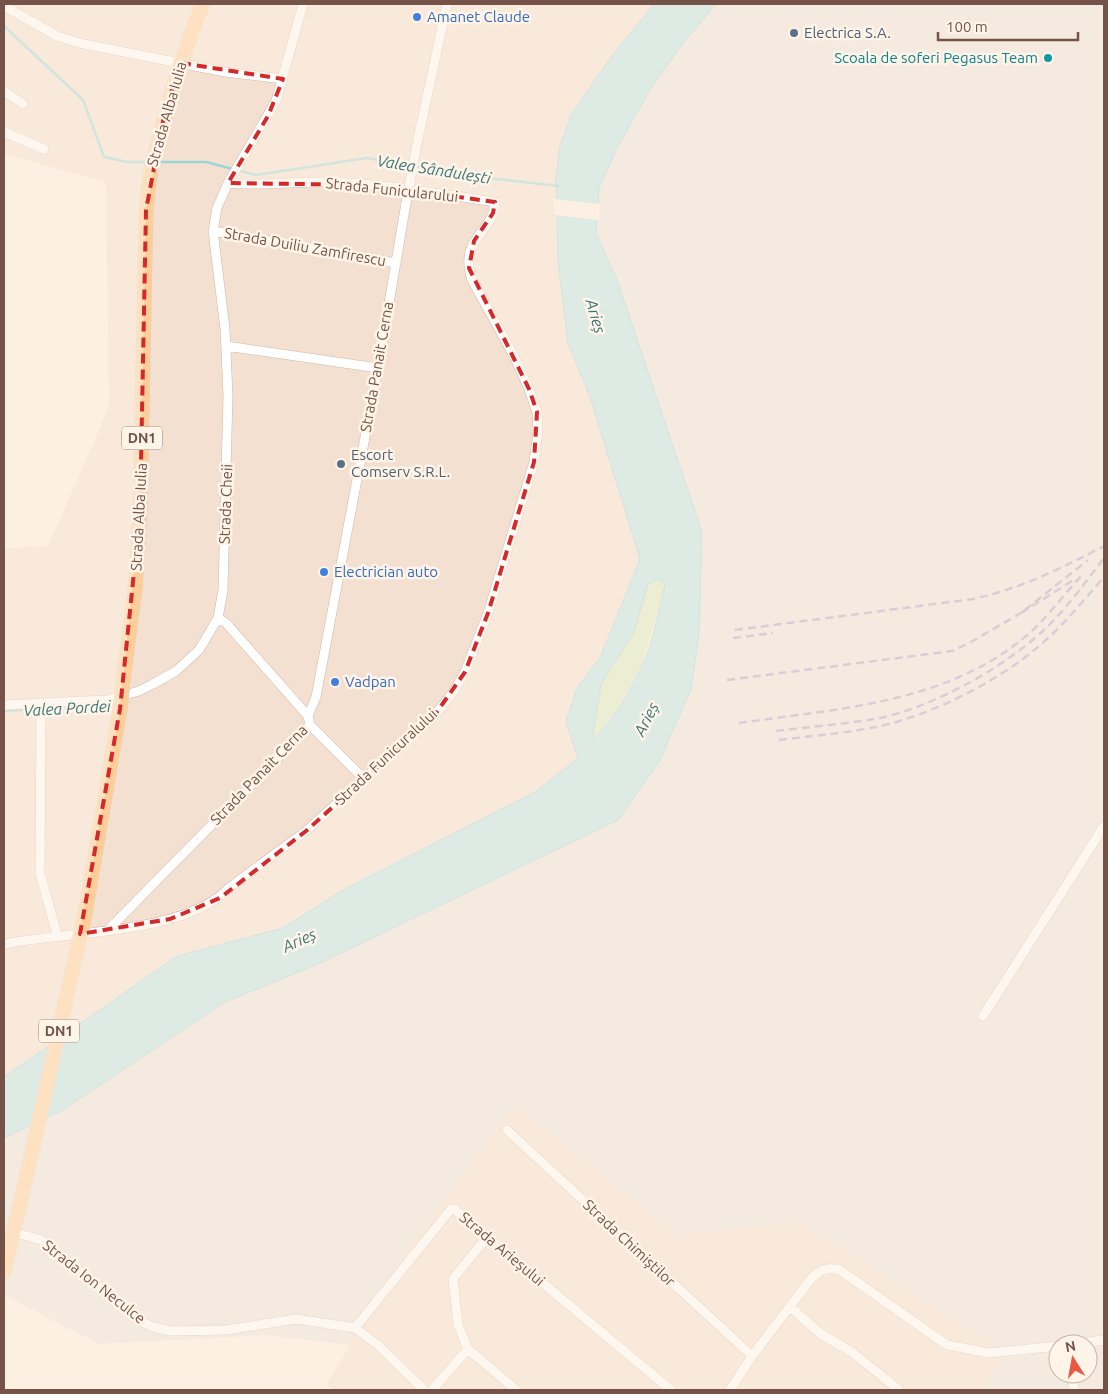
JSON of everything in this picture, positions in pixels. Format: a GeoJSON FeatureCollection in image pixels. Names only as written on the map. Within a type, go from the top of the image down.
{"type":"FeatureCollection","features":[{"type":"Feature","properties":{"kind":"main road","name":"Strada Alba Iulia"},"geometry":{"type":"LineString","coordinates":[[13,1232],[85,914],[120,709],[135,589],[140,513],[146,210],[151,168],[161,125],[175,80],[203,4]]}},
{"type":"Feature","properties":{"kind":"main road","name":"DN1"},"geometry":{"type":"LineString","coordinates":[[4,1272],[13,1232]]}},
{"type":"Feature","properties":{"kind":"street","name":"Strada Cheii"},"geometry":{"type":"LineString","coordinates":[[4,705],[107,700],[139,691],[176,670],[199,650],[218,618],[222,590],[229,430],[226,346],[214,231],[217,208],[230,180],[268,116],[283,80],[303,4]]}},
{"type":"Feature","properties":{"kind":"street","name":"Strada Panait Cerna"},"geometry":{"type":"LineString","coordinates":[[108,930],[309,720],[316,697],[378,368],[418,139],[447,4]]}},
{"type":"Feature","properties":{"kind":"street"},"geometry":{"type":"LineString","coordinates":[[4,6],[57,36],[79,43],[225,72],[283,80]]}},
{"type":"Feature","properties":{"kind":"street"},"geometry":{"type":"LineString","coordinates":[[4,90],[23,104]]}},
{"type":"Feature","properties":{"kind":"street"},"geometry":{"type":"LineString","coordinates":[[4,132],[44,149]]}},
{"type":"Feature","properties":{"kind":"street","name":"Strada Funicularului"},"geometry":{"type":"LineString","coordinates":[[230,180],[250,185],[323,182],[370,185],[495,202]]}},
{"type":"Feature","properties":{"kind":"street","name":"Strada Funicuralului"},"geometry":{"type":"LineString","coordinates":[[4,944],[57,935],[96,933],[170,920],[195,912],[220,898],[230,887],[306,831],[434,716],[454,691],[465,672],[488,613],[534,462],[538,431],[537,412],[530,389],[472,280],[468,268],[468,257],[474,241],[493,213],[495,202]]}},
{"type":"Feature","properties":{"kind":"street","name":"Strada Duiliu Zamfirescu"},"geometry":{"type":"LineString","coordinates":[[214,231],[396,263]]}},
{"type":"Feature","properties":{"kind":"street"},"geometry":{"type":"LineString","coordinates":[[226,346],[378,368]]}},
{"type":"Feature","properties":{"kind":"street"},"geometry":{"type":"LineString","coordinates":[[218,618],[226,623],[309,720],[364,779]]}},
{"type":"Feature","properties":{"kind":"street"},"geometry":{"type":"LineString","coordinates":[[41,702],[40,873],[57,935]]}},
{"type":"Feature","properties":{"kind":"street"},"geometry":{"type":"LineString","coordinates":[[983,1016],[1104,826]]}},
{"type":"Feature","properties":{"kind":"street","name":"Strada Chimiștilor"},"geometry":{"type":"LineString","coordinates":[[506,1130],[752,1356]]}},
{"type":"Feature","properties":{"kind":"street","name":"Strada Arieșului"},"geometry":{"type":"LineString","coordinates":[[355,1328],[451,1209],[454,1209],[671,1390]]}},
{"type":"Feature","properties":{"kind":"street","name":"Strada Ion Neculce"},"geometry":{"type":"LineString","coordinates":[[13,1232],[41,1240],[144,1323],[153,1327],[171,1331],[226,1330],[296,1319],[355,1328]]}},
{"type":"Feature","properties":{"kind":"street"},"geometry":{"type":"LineString","coordinates":[[487,1237],[453,1279],[458,1325],[468,1349],[516,1390]]}},
{"type":"Feature","properties":{"kind":"street"},"geometry":{"type":"LineString","coordinates":[[730,1390],[752,1356],[819,1270],[829,1268],[840,1270],[947,1345],[989,1353],[1048,1347]]}},
{"type":"Feature","properties":{"kind":"street"},"geometry":{"type":"LineString","coordinates":[[790,1306],[821,1334],[852,1352],[899,1390]]}},
{"type":"Feature","properties":{"kind":"street"},"geometry":{"type":"LineString","coordinates":[[355,1328],[378,1345],[424,1390]]}},
{"type":"Feature","properties":{"kind":"street"},"geometry":{"type":"LineString","coordinates":[[432,1390],[468,1349]]}},
{"type":"Feature","properties":{"kind":"highlighted area"},"geometry":{"type":"Polygon","coordinates":[[[181,63],[283,79],[268,116],[228,183],[371,185],[495,202],[493,213],[474,241],[469,268],[529,389],[537,412],[534,462],[488,613],[465,672],[434,716],[306,831],[220,898],[170,919],[80,934],[120,709],[140,513],[146,210],[165,111],[181,63]]]}},
{"type":"Feature","properties":{"kind":"shaded area"},"geometry":{"type":"Polygon","coordinates":[[[4,4],[654,4],[612,56],[571,115],[568,343],[589,394],[640,559],[600,658],[577,688],[566,721],[579,758],[535,792],[343,890],[283,928],[177,956],[4,1077],[4,548],[48,546],[109,407],[106,182],[4,154],[4,4]]]}},
{"type":"Feature","properties":{"kind":"shaded area"},"geometry":{"type":"Polygon","coordinates":[[[716,4],[1104,4],[1104,1390],[980,1390],[1006,1352],[799,1222],[678,1235],[515,1105],[419,1233],[350,1345],[268,1335],[99,1344],[4,1295],[4,1138],[61,1111],[225,1002],[316,965],[618,820],[659,762],[691,689],[699,632],[702,532],[617,280],[596,233],[599,188],[617,148],[651,88],[683,43],[716,4]]]}},
{"type":"Feature","properties":{"kind":"shaded area"},"geometry":{"type":"Polygon","coordinates":[[[515,1105],[678,1235],[799,1222],[1006,1352],[980,1390],[334,1390],[326,1385],[419,1233],[515,1105]]]}},
{"type":"Feature","properties":{"kind":"green space"},"geometry":{"type":"Polygon","coordinates":[[[659,579],[665,585],[642,665],[614,714],[598,736],[591,739],[601,684],[634,632],[648,584],[659,579]]]}},
{"type":"Feature","properties":{"kind":"water","name":"Arieș"},"geometry":{"type":"Polygon","coordinates":[[[654,4],[716,4],[683,43],[651,88],[617,148],[599,188],[596,233],[617,280],[702,532],[699,632],[691,689],[659,762],[618,820],[316,965],[225,1002],[61,1111],[4,1138],[4,1077],[177,956],[283,928],[343,890],[535,792],[578,758],[566,721],[577,688],[600,658],[640,559],[589,394],[568,343],[558,261],[556,177],[560,146],[571,115],[612,56],[654,4]],[[659,579],[648,584],[634,632],[601,684],[592,739],[605,727],[612,717],[642,666],[652,637],[665,585],[659,579]]]}},
{"type":"Feature","properties":{"kind":"pier"},"geometry":{"type":"Polygon","coordinates":[[[554,199],[600,204],[599,220],[554,215],[554,199]]]}},
{"type":"Feature","properties":{"kind":"waterway","name":"Valea Sândulești"},"geometry":{"type":"LineString","coordinates":[[4,26],[83,100],[104,157],[128,162],[148,162]]}},
{"type":"Feature","properties":{"kind":"waterway","name":"Valea Sândulești"},"geometry":{"type":"LineString","coordinates":[[158,162],[206,162],[256,175],[367,158],[454,174],[558,186]]}},
{"type":"Feature","properties":{"kind":"waterway","name":"Valea Pordei"},"geometry":{"type":"LineString","coordinates":[[4,711],[117,705]]}},
{"type":"Feature","properties":{"kind":"railway"},"geometry":{"type":"LineString","coordinates":[[735,630],[973,599],[991,595],[1040,577],[1104,546]]}},
{"type":"Feature","properties":{"kind":"railway"},"geometry":{"type":"LineString","coordinates":[[776,731],[875,719],[921,705],[969,683],[993,669],[1034,639],[1065,608],[1104,558]]}},
{"type":"Feature","properties":{"kind":"railway"},"geometry":{"type":"LineString","coordinates":[[1072,581],[1021,613],[1088,560]]}},
{"type":"Feature","properties":{"kind":"railway"},"geometry":{"type":"LineString","coordinates":[[739,723],[857,706],[896,698],[933,687],[969,672],[1004,653],[1035,628],[1083,574]]}},
{"type":"Feature","properties":{"kind":"railway"},"geometry":{"type":"LineString","coordinates":[[779,740],[847,732],[891,723],[936,708],[959,697],[1003,673],[1039,646],[1065,622],[1104,577]]}},
{"type":"Feature","properties":{"kind":"railway"},"geometry":{"type":"LineString","coordinates":[[727,680],[952,651],[1021,613]]}},
{"type":"Feature","properties":{"kind":"railway"},"geometry":{"type":"LineString","coordinates":[[733,638],[773,633]]}},
{"type":"Feature","properties":{"kind":"place","name":"Amanet Claude"},"geometry":{"type":"Point","coordinates":[417,17]}},
{"type":"Feature","properties":{"kind":"place","name":"Electrica S.A."},"geometry":{"type":"Point","coordinates":[794,33]}},
{"type":"Feature","properties":{"kind":"place","name":"Scoala de soferi Pegasus Team"},"geometry":{"type":"Point","coordinates":[1048,58]}},
{"type":"Feature","properties":{"kind":"place","name":"Escort Comserv S.R.L."},"geometry":{"type":"Point","coordinates":[341,464]}},
{"type":"Feature","properties":{"kind":"place","name":"Electrician auto"},"geometry":{"type":"Point","coordinates":[324,572]}},
{"type":"Feature","properties":{"kind":"place","name":"Vadpan"},"geometry":{"type":"Point","coordinates":[335,682]}}]}
